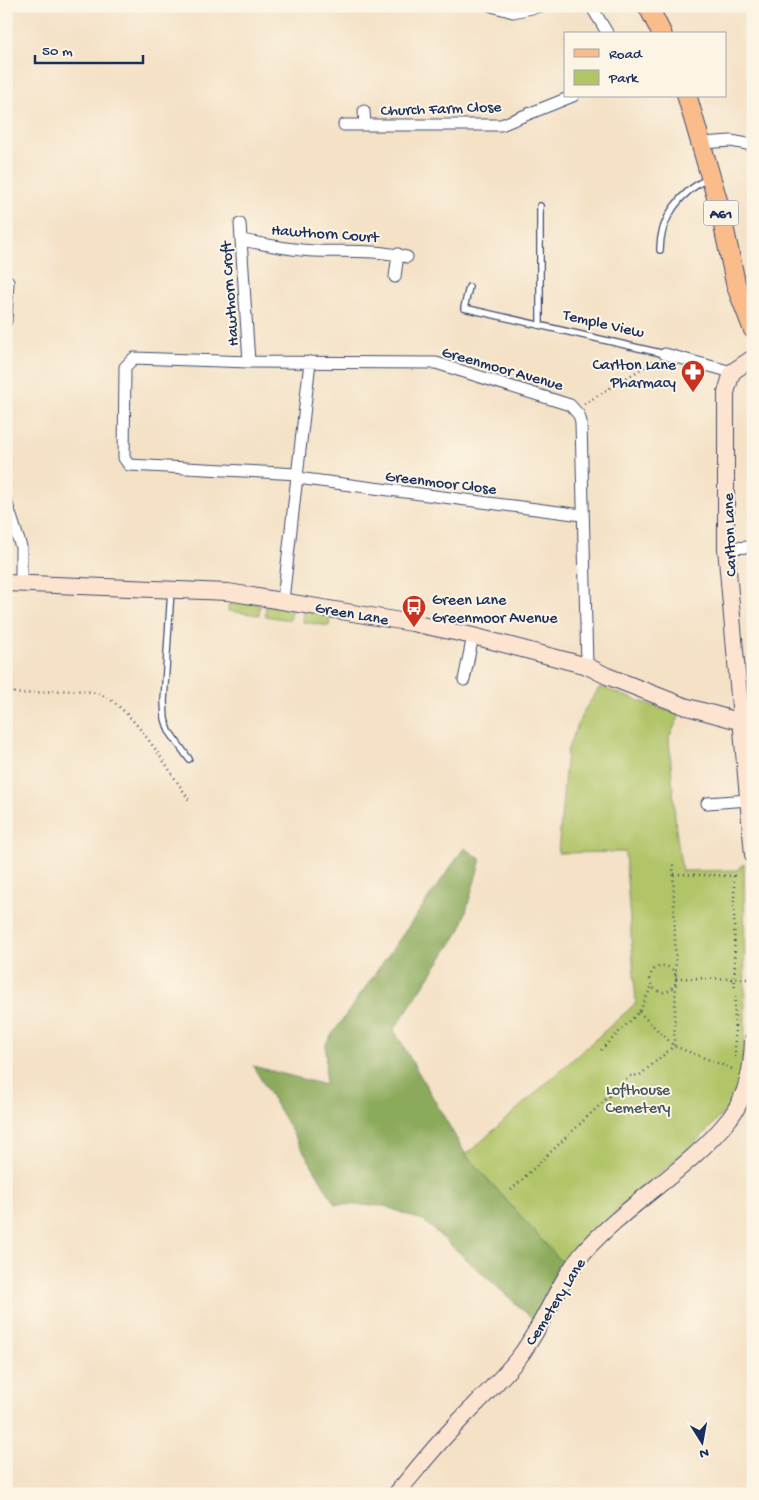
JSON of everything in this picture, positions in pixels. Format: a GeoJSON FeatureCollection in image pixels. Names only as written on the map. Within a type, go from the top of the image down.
{"type":"FeatureCollection","features":[{"type":"Feature","properties":{"kind":"main road"},"geometry":{"type":"LineString","coordinates":[[648,6],[661,32]]}},
{"type":"Feature","properties":{"kind":"main road","name":"A61"},"geometry":{"type":"LineString","coordinates":[[688,98],[711,177],[736,285],[753,329]]}},
{"type":"Feature","properties":{"kind":"street"},"geometry":{"type":"LineString","coordinates":[[492,6],[513,12],[541,6]]}},
{"type":"Feature","properties":{"kind":"street"},"geometry":{"type":"LineString","coordinates":[[591,6],[607,32]]}},
{"type":"Feature","properties":{"kind":"street","name":"Church Farm Close"},"geometry":{"type":"LineString","coordinates":[[344,125],[501,124],[568,98]]}},
{"type":"Feature","properties":{"kind":"street","name":"Church Farm Close"},"geometry":{"type":"LineString","coordinates":[[364,110],[365,125]]}},
{"type":"Feature","properties":{"kind":"street"},"geometry":{"type":"LineString","coordinates":[[702,143],[731,141],[753,145]]}},
{"type":"Feature","properties":{"kind":"street","name":"Hawthorn Croft"},"geometry":{"type":"LineString","coordinates":[[240,224],[249,362]]}},
{"type":"Feature","properties":{"kind":"street","name":"Hawthorn Court"},"geometry":{"type":"LineString","coordinates":[[242,240],[278,248],[313,251],[374,251],[402,256],[395,277]]}},
{"type":"Feature","properties":{"kind":"street"},"geometry":{"type":"LineString","coordinates":[[6,321],[8,281]]}},
{"type":"Feature","properties":{"kind":"street","name":"Temple View"},"geometry":{"type":"LineString","coordinates":[[666,354],[732,372]]}},
{"type":"Feature","properties":{"kind":"street","name":"Greenmoor Avenue"},"geometry":{"type":"LineString","coordinates":[[129,465],[124,458],[126,367],[134,358],[249,362],[436,363],[564,402],[576,409],[581,422],[587,666]]}},
{"type":"Feature","properties":{"kind":"street"},"geometry":{"type":"LineString","coordinates":[[732,372],[753,358]]}},
{"type":"Feature","properties":{"kind":"street"},"geometry":{"type":"LineString","coordinates":[[283,600],[310,362]]}},
{"type":"Feature","properties":{"kind":"street","name":"Carlton Lane"},"geometry":{"type":"LineString","coordinates":[[732,372],[726,393],[726,548],[748,724]]}},
{"type":"Feature","properties":{"kind":"street","name":"Greenmoor Close"},"geometry":{"type":"LineString","coordinates":[[129,465],[297,476],[582,515]]}},
{"type":"Feature","properties":{"kind":"street"},"geometry":{"type":"LineString","coordinates":[[6,502],[21,547],[13,583]]}},
{"type":"Feature","properties":{"kind":"street"},"geometry":{"type":"LineString","coordinates":[[726,548],[753,547]]}},
{"type":"Feature","properties":{"kind":"street","name":"Green Lane"},"geometry":{"type":"LineString","coordinates":[[13,583],[171,588],[228,592],[283,600],[473,636],[587,666],[607,676],[684,706],[748,724]]}},
{"type":"Feature","properties":{"kind":"street"},"geometry":{"type":"LineString","coordinates":[[464,680],[473,636]]}},
{"type":"Feature","properties":{"kind":"street"},"geometry":{"type":"LineString","coordinates":[[748,724],[749,800],[753,855]]}},
{"type":"Feature","properties":{"kind":"street"},"geometry":{"type":"LineString","coordinates":[[708,803],[749,800]]}},
{"type":"Feature","properties":{"kind":"street","name":"Cemetery Lane"},"geometry":{"type":"LineString","coordinates":[[396,1494],[448,1432],[518,1358],[539,1328],[570,1271],[583,1254],[638,1202],[712,1139],[730,1117],[744,1096],[751,1070],[753,1040]]}},
{"type":"Feature","properties":{"kind":"lane"},"geometry":{"type":"LineString","coordinates":[[660,250],[660,239],[668,217],[680,197],[696,184],[711,177]]}},
{"type":"Feature","properties":{"kind":"lane"},"geometry":{"type":"LineString","coordinates":[[540,206],[540,324]]}},
{"type":"Feature","properties":{"kind":"lane","name":"Temple View"},"geometry":{"type":"LineString","coordinates":[[469,287],[464,308],[666,354]]}},
{"type":"Feature","properties":{"kind":"lane"},"geometry":{"type":"LineString","coordinates":[[171,588],[164,701],[165,719],[170,731],[189,759]]}},
{"type":"Feature","properties":{"kind":"path"},"geometry":{"type":"LineString","coordinates":[[576,409],[666,354]]}},
{"type":"Feature","properties":{"kind":"path"},"geometry":{"type":"LineString","coordinates":[[6,686],[15,693],[23,694],[88,692],[104,696],[120,708],[148,739],[189,800]]}},
{"type":"Feature","properties":{"kind":"path"},"geometry":{"type":"LineString","coordinates":[[511,1190],[630,1076],[640,1075],[674,1046],[676,978],[673,864]]}},
{"type":"Feature","properties":{"kind":"path"},"geometry":{"type":"LineString","coordinates":[[639,1012],[674,1046],[736,1070],[734,876],[674,874]]}},
{"type":"Feature","properties":{"kind":"path"},"geometry":{"type":"LineString","coordinates":[[601,1050],[639,1012],[652,986],[651,975],[659,966],[672,969],[676,978]]}},
{"type":"Feature","properties":{"kind":"path"},"geometry":{"type":"LineString","coordinates":[[676,978],[753,979]]}},
{"type":"Feature","properties":{"kind":"path"},"geometry":{"type":"LineString","coordinates":[[652,986],[657,990],[670,990],[676,978]]}},
{"type":"Feature","properties":{"kind":"green space"},"geometry":{"type":"Polygon","coordinates":[[[229,600],[260,604],[259,615],[228,611],[229,600]]]}},
{"type":"Feature","properties":{"kind":"green space"},"geometry":{"type":"Polygon","coordinates":[[[266,605],[291,609],[290,620],[265,616],[266,605]]]}},
{"type":"Feature","properties":{"kind":"green space"},"geometry":{"type":"Polygon","coordinates":[[[304,611],[330,615],[329,626],[303,622],[304,611]]]}},
{"type":"Feature","properties":{"kind":"green space","name":"Lofthouse Cemetery"},"geometry":{"type":"Polygon","coordinates":[[[600,687],[680,715],[669,737],[676,830],[682,871],[737,870],[744,864],[745,1034],[741,1079],[736,1094],[726,1110],[700,1138],[585,1239],[565,1266],[466,1155],[636,1003],[625,852],[558,853],[567,751],[583,712],[600,687]]]}},
{"type":"Feature","properties":{"kind":"green space"},"geometry":{"type":"Polygon","coordinates":[[[464,848],[481,859],[461,929],[394,1030],[466,1155],[565,1266],[534,1320],[425,1222],[385,1206],[335,1204],[253,1066],[325,1085],[326,1043],[464,848]]]}},
{"type":"Feature","properties":{"kind":"place","name":"Carlton Lane Pharmacy"},"geometry":{"type":"Point","coordinates":[693,393]}},
{"type":"Feature","properties":{"kind":"place","name":"Green Lane Greenmoor Avenue"},"geometry":{"type":"Point","coordinates":[414,628]}}]}
